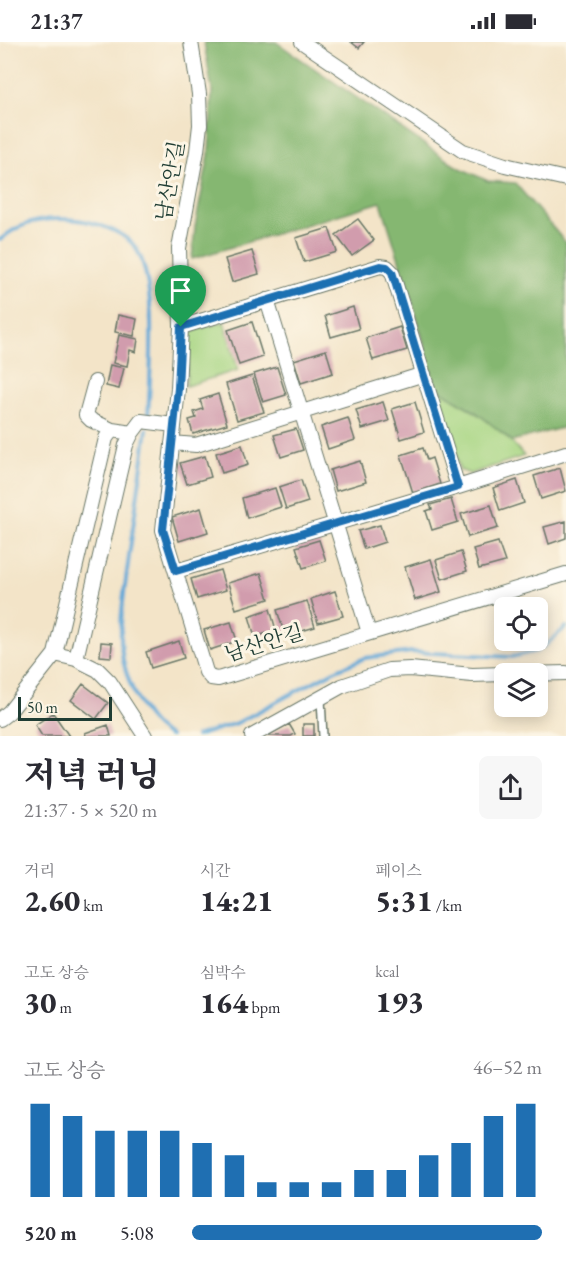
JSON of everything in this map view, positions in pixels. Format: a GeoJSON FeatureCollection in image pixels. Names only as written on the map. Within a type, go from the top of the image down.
{"type":"FeatureCollection","features":[{"type":"Feature","properties":{"kind":"street","name":"남산안길"},"geometry":{"type":"LineString","coordinates":[[191,42],[200,94],[200,125],[178,248],[181,327],[163,530],[206,672],[211,678],[218,679],[566,574]]}},
{"type":"Feature","properties":{"kind":"street"},"geometry":{"type":"LineString","coordinates":[[302,42],[321,47],[463,151],[505,165],[566,179]]}},
{"type":"Feature","properties":{"kind":"street"},"geometry":{"type":"LineString","coordinates":[[181,327],[380,266],[387,267],[392,272],[458,487]]}},
{"type":"Feature","properties":{"kind":"street"},"geometry":{"type":"LineString","coordinates":[[267,300],[369,633]]}},
{"type":"Feature","properties":{"kind":"street"},"geometry":{"type":"LineString","coordinates":[[172,443],[196,445],[424,375]]}},
{"type":"Feature","properties":{"kind":"street"},"geometry":{"type":"LineString","coordinates":[[95,382],[86,415],[91,420],[112,430],[132,433]]}},
{"type":"Feature","properties":{"kind":"street"},"geometry":{"type":"LineString","coordinates":[[75,659],[126,445],[141,421],[174,424]]}},
{"type":"Feature","properties":{"kind":"street"},"geometry":{"type":"LineString","coordinates":[[0,719],[9,712],[55,654],[106,438],[112,430]]}},
{"type":"Feature","properties":{"kind":"street"},"geometry":{"type":"LineString","coordinates":[[176,571],[566,453]]}},
{"type":"Feature","properties":{"kind":"street"},"geometry":{"type":"LineString","coordinates":[[55,654],[75,659],[98,670],[110,682],[145,736]]}},
{"type":"Feature","properties":{"kind":"street"},"geometry":{"type":"LineString","coordinates":[[252,736],[342,686],[390,670],[410,669],[472,675],[494,674]]}},
{"type":"Feature","properties":{"kind":"street"},"geometry":{"type":"LineString","coordinates":[[548,673],[566,673]]}},
{"type":"Feature","properties":{"kind":"lane"},"geometry":{"type":"LineString","coordinates":[[321,699],[323,736]]}},
{"type":"Feature","properties":{"kind":"green space"},"geometry":{"type":"Polygon","coordinates":[[[204,42],[276,42],[456,166],[488,181],[515,183],[566,243],[566,427],[512,441],[476,412],[436,388],[416,314],[381,202],[192,259],[195,227],[209,155],[212,90],[204,42]]]}},
{"type":"Feature","properties":{"kind":"green space"},"geometry":{"type":"Polygon","coordinates":[[[224,322],[238,370],[186,386],[190,336],[195,330],[224,322]]]}},
{"type":"Feature","properties":{"kind":"green space"},"geometry":{"type":"Polygon","coordinates":[[[436,388],[494,426],[524,456],[470,474],[460,470],[436,388]]]}},
{"type":"Feature","properties":{"kind":"building"},"geometry":{"type":"Polygon","coordinates":[[[351,42],[364,42],[359,48],[351,42]]]}},
{"type":"Feature","properties":{"kind":"building"},"geometry":{"type":"Polygon","coordinates":[[[358,219],[374,240],[352,256],[336,235],[358,219]]]}},
{"type":"Feature","properties":{"kind":"building"},"geometry":{"type":"Polygon","coordinates":[[[329,228],[337,252],[304,262],[296,238],[329,228]]]}},
{"type":"Feature","properties":{"kind":"building"},"geometry":{"type":"Polygon","coordinates":[[[252,251],[259,274],[232,282],[225,259],[252,251]]]}},
{"type":"Feature","properties":{"kind":"building"},"geometry":{"type":"Polygon","coordinates":[[[353,307],[359,329],[331,337],[325,316],[353,307]]]}},
{"type":"Feature","properties":{"kind":"building"},"geometry":{"type":"Polygon","coordinates":[[[118,315],[137,319],[134,336],[115,332],[118,315]]]}},
{"type":"Feature","properties":{"kind":"building"},"geometry":{"type":"Polygon","coordinates":[[[252,322],[263,357],[239,365],[228,330],[252,322]]]}},
{"type":"Feature","properties":{"kind":"building"},"geometry":{"type":"Polygon","coordinates":[[[400,327],[407,350],[373,360],[366,338],[400,327]]]}},
{"type":"Feature","properties":{"kind":"building"},"geometry":{"type":"Polygon","coordinates":[[[119,335],[138,339],[136,352],[130,350],[127,366],[113,363],[119,335]]]}},
{"type":"Feature","properties":{"kind":"building"},"geometry":{"type":"Polygon","coordinates":[[[326,350],[333,373],[301,383],[294,360],[326,350]]]}},
{"type":"Feature","properties":{"kind":"building"},"geometry":{"type":"Polygon","coordinates":[[[110,365],[124,368],[119,389],[106,386],[110,365]]]}},
{"type":"Feature","properties":{"kind":"building"},"geometry":{"type":"Polygon","coordinates":[[[277,367],[286,395],[263,402],[254,374],[277,367]]]}},
{"type":"Feature","properties":{"kind":"building"},"geometry":{"type":"Polygon","coordinates":[[[252,376],[264,412],[237,420],[226,384],[252,376]]]}},
{"type":"Feature","properties":{"kind":"building"},"geometry":{"type":"Polygon","coordinates":[[[218,394],[227,424],[193,434],[189,420],[196,418],[194,412],[203,409],[200,400],[218,394]]]}},
{"type":"Feature","properties":{"kind":"building"},"geometry":{"type":"Polygon","coordinates":[[[383,402],[389,421],[362,429],[356,410],[383,402]]]}},
{"type":"Feature","properties":{"kind":"building"},"geometry":{"type":"Polygon","coordinates":[[[415,402],[424,432],[401,439],[392,409],[415,402]]]}},
{"type":"Feature","properties":{"kind":"building"},"geometry":{"type":"Polygon","coordinates":[[[348,418],[355,440],[328,449],[321,427],[348,418]]]}},
{"type":"Feature","properties":{"kind":"building"},"geometry":{"type":"Polygon","coordinates":[[[296,429],[303,450],[281,457],[274,435],[296,429]]]}},
{"type":"Feature","properties":{"kind":"building"},"geometry":{"type":"Polygon","coordinates":[[[242,445],[248,465],[222,473],[216,453],[242,445]]]}},
{"type":"Feature","properties":{"kind":"building"},"geometry":{"type":"Polygon","coordinates":[[[423,448],[427,460],[432,458],[440,484],[413,493],[401,455],[423,448]]]}},
{"type":"Feature","properties":{"kind":"building"},"geometry":{"type":"Polygon","coordinates":[[[205,456],[211,477],[187,484],[180,463],[205,456]]]}},
{"type":"Feature","properties":{"kind":"building"},"geometry":{"type":"Polygon","coordinates":[[[360,461],[366,482],[336,491],[330,470],[360,461]]]}},
{"type":"Feature","properties":{"kind":"building"},"geometry":{"type":"Polygon","coordinates":[[[560,468],[566,491],[541,499],[534,476],[560,468]]]}},
{"type":"Feature","properties":{"kind":"building"},"geometry":{"type":"Polygon","coordinates":[[[301,480],[308,502],[286,509],[279,487],[301,480]]]}},
{"type":"Feature","properties":{"kind":"building"},"geometry":{"type":"Polygon","coordinates":[[[517,480],[524,503],[500,511],[493,488],[517,480]]]}},
{"type":"Feature","properties":{"kind":"building"},"geometry":{"type":"Polygon","coordinates":[[[275,488],[281,507],[247,518],[242,498],[275,488]]]}},
{"type":"Feature","properties":{"kind":"building"},"geometry":{"type":"Polygon","coordinates":[[[451,499],[458,522],[432,530],[426,511],[432,509],[430,505],[451,499]]]}},
{"type":"Feature","properties":{"kind":"building"},"geometry":{"type":"Polygon","coordinates":[[[491,505],[498,528],[468,537],[461,514],[491,505]]]}},
{"type":"Feature","properties":{"kind":"building"},"geometry":{"type":"Polygon","coordinates":[[[201,508],[208,532],[179,541],[172,517],[201,508]]]}},
{"type":"Feature","properties":{"kind":"building"},"geometry":{"type":"Polygon","coordinates":[[[566,521],[566,538],[549,544],[544,527],[566,521]]]}},
{"type":"Feature","properties":{"kind":"building"},"geometry":{"type":"Polygon","coordinates":[[[380,525],[385,542],[364,549],[358,531],[380,525]]]}},
{"type":"Feature","properties":{"kind":"building"},"geometry":{"type":"Polygon","coordinates":[[[319,540],[326,561],[303,568],[296,547],[319,540]]]}},
{"type":"Feature","properties":{"kind":"building"},"geometry":{"type":"Polygon","coordinates":[[[498,542],[505,562],[479,569],[473,549],[498,542]]]}},
{"type":"Feature","properties":{"kind":"building"},"geometry":{"type":"Polygon","coordinates":[[[461,552],[467,571],[442,579],[436,560],[461,552]]]}},
{"type":"Feature","properties":{"kind":"building"},"geometry":{"type":"Polygon","coordinates":[[[431,559],[441,592],[415,600],[405,567],[431,559]]]}},
{"type":"Feature","properties":{"kind":"building"},"geometry":{"type":"Polygon","coordinates":[[[220,570],[226,590],[197,599],[191,579],[220,570]]]}},
{"type":"Feature","properties":{"kind":"building"},"geometry":{"type":"Polygon","coordinates":[[[261,573],[269,599],[236,609],[228,583],[261,573]]]}},
{"type":"Feature","properties":{"kind":"building"},"geometry":{"type":"Polygon","coordinates":[[[335,591],[343,616],[318,623],[311,599],[335,591]]]}},
{"type":"Feature","properties":{"kind":"building"},"geometry":{"type":"Polygon","coordinates":[[[307,601],[315,627],[285,636],[277,610],[307,601]]]}},
{"type":"Feature","properties":{"kind":"building"},"geometry":{"type":"Polygon","coordinates":[[[270,609],[276,630],[255,637],[249,616],[270,609]]]}},
{"type":"Feature","properties":{"kind":"building"},"geometry":{"type":"Polygon","coordinates":[[[231,622],[237,641],[210,650],[204,630],[231,622]]]}},
{"type":"Feature","properties":{"kind":"building"},"geometry":{"type":"Polygon","coordinates":[[[179,641],[184,658],[151,668],[146,652],[179,641]]]}},
{"type":"Feature","properties":{"kind":"building"},"geometry":{"type":"Polygon","coordinates":[[[101,642],[112,643],[111,657],[100,656],[101,642]]]}},
{"type":"Feature","properties":{"kind":"building"},"geometry":{"type":"Polygon","coordinates":[[[83,684],[108,703],[96,719],[71,700],[83,684]]]}},
{"type":"Feature","properties":{"kind":"building"},"geometry":{"type":"Polygon","coordinates":[[[53,713],[69,736],[42,736],[35,725],[53,713]]]}},
{"type":"Feature","properties":{"kind":"building"},"geometry":{"type":"Polygon","coordinates":[[[289,724],[295,734],[267,736],[289,724]]]}},
{"type":"Feature","properties":{"kind":"building"},"geometry":{"type":"Polygon","coordinates":[[[303,724],[314,724],[314,736],[303,736],[303,724]]]}},
{"type":"Feature","properties":{"kind":"building"},"geometry":{"type":"Polygon","coordinates":[[[108,725],[111,736],[86,736],[85,733],[108,725]]]}},
{"type":"Feature","properties":{"kind":"waterway"},"geometry":{"type":"LineString","coordinates":[[0,240],[26,224],[66,219],[106,227],[131,242],[140,256],[150,300],[151,352],[148,417]]}},
{"type":"Feature","properties":{"kind":"waterway"},"geometry":{"type":"LineString","coordinates":[[147,429],[124,595],[121,647],[126,670],[139,704],[153,723],[170,736]]}},
{"type":"Feature","properties":{"kind":"waterway"},"geometry":{"type":"LineString","coordinates":[[196,736],[237,723],[334,671],[365,658],[412,652],[512,657],[537,651],[566,627]]}},
{"type":"Feature","properties":{"kind":"route"},"geometry":{"type":"LineString","coordinates":[[380,266],[387,267],[392,272],[458,487],[176,571],[163,530],[178,388],[181,327],[380,266]]}}]}
